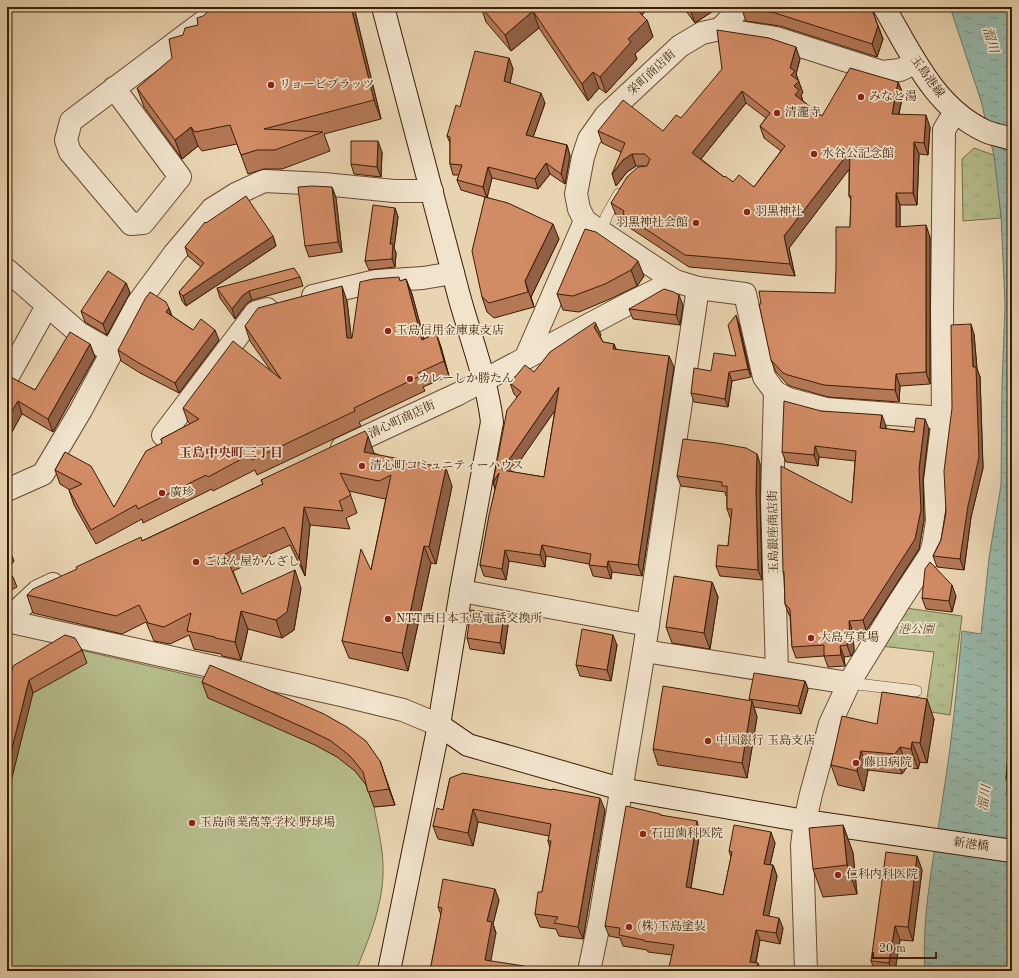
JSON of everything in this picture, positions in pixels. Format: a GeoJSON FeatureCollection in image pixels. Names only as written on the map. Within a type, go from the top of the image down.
{"type":"FeatureCollection","features":[{"type":"Feature","properties":{"kind":"street"},"geometry":{"type":"LineString","coordinates":[[114,88],[180,177],[143,223],[131,224],[70,152],[66,140],[71,121],[114,88],[223,7]]}},
{"type":"Feature","properties":{"kind":"street"},"geometry":{"type":"LineString","coordinates":[[383,7],[453,273],[484,381],[492,422],[461,591],[439,725],[390,971]]}},
{"type":"Feature","properties":{"kind":"street","name":"玉島港線"},"geometry":{"type":"LineString","coordinates":[[884,7],[915,63],[933,88],[957,113],[986,132],[1012,139]]}},
{"type":"Feature","properties":{"kind":"street"},"geometry":{"type":"LineString","coordinates":[[720,29],[738,8]]}},
{"type":"Feature","properties":{"kind":"street","name":"栄町商店街"},"geometry":{"type":"LineString","coordinates":[[593,226],[579,209],[576,194],[583,157],[589,139],[606,116],[680,46],[702,33],[720,29],[776,38],[882,72],[900,70],[915,63]]}},
{"type":"Feature","properties":{"kind":"street"},"geometry":{"type":"LineString","coordinates":[[806,971],[802,845],[805,821],[811,794],[830,724],[848,683],[930,555],[933,546],[937,521],[935,481],[943,418],[942,310],[944,130],[950,120],[957,113]]}},
{"type":"Feature","properties":{"kind":"street"},"geometry":{"type":"LineString","coordinates":[[7,490],[43,474],[81,410],[138,303],[174,254],[212,209],[236,194],[264,181],[324,184],[394,191],[432,191]]}},
{"type":"Feature","properties":{"kind":"street"},"geometry":{"type":"LineString","coordinates":[[526,357],[593,226],[675,281],[698,288],[745,294],[764,377],[775,392],[788,399],[826,408],[943,418]]}},
{"type":"Feature","properties":{"kind":"street"},"geometry":{"type":"LineString","coordinates":[[8,273],[79,333],[112,352]]}},
{"type":"Feature","properties":{"kind":"street"},"geometry":{"type":"LineString","coordinates":[[163,435],[256,312],[376,281],[423,278],[453,273]]}},
{"type":"Feature","properties":{"kind":"street","name":"清心町商店街"},"geometry":{"type":"LineString","coordinates":[[324,457],[484,381],[526,357],[675,281]]}},
{"type":"Feature","properties":{"kind":"street"},"geometry":{"type":"LineString","coordinates":[[589,971],[600,919],[644,651],[698,288]]}},
{"type":"Feature","properties":{"kind":"street"},"geometry":{"type":"LineString","coordinates":[[7,378],[47,306]]}},
{"type":"Feature","properties":{"kind":"street","name":"玉島銀座商店街"},"geometry":{"type":"LineString","coordinates":[[775,392],[772,500],[777,672]]}},
{"type":"Feature","properties":{"kind":"street"},"geometry":{"type":"LineString","coordinates":[[7,620],[38,591],[73,574]]}},
{"type":"Feature","properties":{"kind":"street"},"geometry":{"type":"LineString","coordinates":[[461,591],[648,625]]}},
{"type":"Feature","properties":{"kind":"street","name":"新港橋"},"geometry":{"type":"LineString","coordinates":[[7,620],[403,710],[439,725],[468,745],[621,789],[805,821],[1012,851]]}},
{"type":"Feature","properties":{"kind":"street"},"geometry":{"type":"LineString","coordinates":[[644,651],[848,683]]}},
{"type":"Feature","properties":{"kind":"lane"},"geometry":{"type":"LineString","coordinates":[[593,226],[607,216],[616,199],[628,184]]}},
{"type":"Feature","properties":{"kind":"lane"},"geometry":{"type":"LineString","coordinates":[[848,683],[916,691]]}},
{"type":"Feature","properties":{"kind":"green space"},"geometry":{"type":"Polygon","coordinates":[[[974,148],[996,156],[1001,218],[963,221],[962,159],[974,148]]]}},
{"type":"Feature","properties":{"kind":"green space","name":"港公園"},"geometry":{"type":"Polygon","coordinates":[[[906,608],[962,616],[950,715],[925,711],[934,652],[880,646],[906,608]]]}},
{"type":"Feature","properties":{"kind":"green space","name":"玉島商業高等学校 野球場"},"geometry":{"type":"Polygon","coordinates":[[[80,650],[215,681],[371,756],[385,776],[395,805],[374,807],[383,857],[382,887],[374,924],[356,971],[7,971],[7,721],[17,678],[80,650]]]}},
{"type":"Feature","properties":{"kind":"water","name":"溜川"},"geometry":{"type":"Polygon","coordinates":[[[950,7],[1012,7],[1012,741],[1006,795],[1012,796],[1012,971],[925,971],[924,949],[927,905],[949,755],[962,631],[981,634],[989,558],[1001,485],[1002,385],[1005,304],[1001,215],[994,156],[981,101],[950,7]]]}},
{"type":"Feature","properties":{"kind":"building","name":"リョービプラッツ"},"geometry":{"type":"Polygon","coordinates":[[[213,7],[351,7],[374,100],[264,129],[323,132],[275,150],[257,150],[241,155],[230,125],[195,132],[191,127],[175,140],[137,88],[172,58],[169,39],[183,35],[185,28],[198,25],[197,18],[203,16],[213,7]]]}},
{"type":"Feature","properties":{"kind":"building"},"geometry":{"type":"Polygon","coordinates":[[[481,7],[634,7],[647,20],[628,39],[631,42],[600,77],[593,72],[582,84],[533,11],[505,35],[481,7]]]}},
{"type":"Feature","properties":{"kind":"building"},"geometry":{"type":"Polygon","coordinates":[[[741,7],[871,7],[878,26],[872,44],[775,13],[741,7]]]}},
{"type":"Feature","properties":{"kind":"building"},"geometry":{"type":"Polygon","coordinates":[[[717,30],[769,38],[796,47],[790,68],[795,71],[791,75],[799,81],[794,86],[799,90],[795,95],[822,116],[850,68],[898,82],[892,114],[926,115],[924,143],[914,142],[913,193],[896,193],[896,227],[926,225],[926,372],[896,374],[895,390],[824,385],[783,373],[771,360],[759,304],[761,304],[759,291],[835,293],[836,227],[850,227],[850,151],[784,236],[790,264],[685,255],[623,214],[624,211],[611,203],[627,177],[638,167],[647,166],[650,159],[645,154],[632,154],[623,160],[612,174],[625,143],[598,131],[623,100],[663,131],[676,115],[681,118],[722,69],[717,30]],[[742,91],[692,153],[733,182],[739,175],[754,187],[785,146],[760,126],[770,113],[742,91]]]}},
{"type":"Feature","properties":{"kind":"building"},"geometry":{"type":"Polygon","coordinates":[[[475,51],[509,58],[504,81],[541,93],[526,135],[567,145],[561,174],[546,163],[535,179],[488,167],[483,187],[457,180],[462,165],[450,164],[450,137],[447,136],[456,105],[460,107],[475,51]]]}},
{"type":"Feature","properties":{"kind":"building"},"geometry":{"type":"Polygon","coordinates":[[[351,141],[378,141],[377,167],[351,164],[351,141]]]}},
{"type":"Feature","properties":{"kind":"building"},"geometry":{"type":"Polygon","coordinates":[[[298,187],[332,187],[338,242],[305,246],[298,187]]]}},
{"type":"Feature","properties":{"kind":"building"},"geometry":{"type":"Polygon","coordinates":[[[246,196],[273,236],[183,296],[179,292],[204,263],[185,247],[205,222],[206,223],[246,196]]]}},
{"type":"Feature","properties":{"kind":"building"},"geometry":{"type":"Polygon","coordinates":[[[485,197],[508,203],[553,224],[525,281],[528,292],[489,303],[482,297],[472,251],[485,197]]]}},
{"type":"Feature","properties":{"kind":"building"},"geometry":{"type":"Polygon","coordinates":[[[373,205],[395,208],[390,244],[393,244],[392,259],[365,261],[373,205]]]}},
{"type":"Feature","properties":{"kind":"building"},"geometry":{"type":"Polygon","coordinates":[[[585,229],[596,232],[638,261],[631,270],[605,284],[573,296],[557,294],[585,229]]]}},
{"type":"Feature","properties":{"kind":"building"},"geometry":{"type":"Polygon","coordinates":[[[294,268],[300,277],[249,291],[243,295],[232,309],[217,288],[294,268]]]}},
{"type":"Feature","properties":{"kind":"building"},"geometry":{"type":"Polygon","coordinates":[[[108,271],[126,283],[103,324],[81,311],[108,271]]]}},
{"type":"Feature","properties":{"kind":"building"},"geometry":{"type":"Polygon","coordinates":[[[399,277],[400,281],[406,279],[422,340],[436,333],[444,361],[418,373],[420,376],[354,408],[355,411],[252,460],[249,455],[208,477],[206,475],[138,509],[136,505],[91,530],[69,490],[82,484],[55,470],[65,452],[91,466],[114,507],[146,451],[162,443],[161,439],[199,419],[183,408],[233,341],[281,379],[245,326],[258,308],[342,286],[347,338],[352,338],[360,282],[373,279],[399,277]]]}},
{"type":"Feature","properties":{"kind":"building"},"geometry":{"type":"Polygon","coordinates":[[[664,289],[679,295],[676,315],[629,309],[664,289]]]}},
{"type":"Feature","properties":{"kind":"building"},"geometry":{"type":"Polygon","coordinates":[[[150,292],[166,302],[169,308],[166,312],[193,330],[201,319],[215,330],[175,383],[118,350],[150,292]]]}},
{"type":"Feature","properties":{"kind":"building"},"geometry":{"type":"Polygon","coordinates":[[[736,315],[748,369],[729,372],[725,399],[691,393],[694,368],[711,371],[714,353],[736,356],[728,325],[736,315]]]}},
{"type":"Feature","properties":{"kind":"building"},"geometry":{"type":"Polygon","coordinates":[[[595,322],[596,324],[594,327],[603,342],[614,344],[613,349],[669,356],[638,565],[608,561],[607,567],[589,565],[591,554],[542,545],[540,555],[505,550],[502,569],[480,565],[489,515],[499,473],[493,482],[507,410],[521,392],[510,383],[525,365],[534,372],[550,352],[595,322]],[[559,387],[502,470],[544,477],[559,387]]]}},
{"type":"Feature","properties":{"kind":"building"},"geometry":{"type":"Polygon","coordinates":[[[971,324],[973,367],[976,367],[979,457],[968,506],[960,559],[933,556],[941,540],[946,512],[944,471],[952,408],[951,325],[971,324]]]}},
{"type":"Feature","properties":{"kind":"building"},"geometry":{"type":"Polygon","coordinates":[[[70,332],[90,344],[48,419],[18,401],[7,419],[7,376],[35,390],[70,332]]]}},
{"type":"Feature","properties":{"kind":"building"},"geometry":{"type":"Polygon","coordinates":[[[784,401],[821,411],[882,415],[880,428],[914,432],[916,418],[925,419],[919,469],[921,510],[915,539],[863,620],[849,621],[850,640],[847,645],[840,646],[841,655],[824,656],[824,645],[792,647],[790,609],[785,604],[783,572],[781,466],[852,503],[856,451],[815,446],[814,455],[782,452],[784,401]]]}},
{"type":"Feature","properties":{"kind":"building"},"geometry":{"type":"Polygon","coordinates":[[[365,431],[368,436],[364,452],[446,468],[429,547],[424,546],[402,653],[342,641],[361,549],[371,570],[391,475],[379,481],[340,473],[351,495],[339,501],[343,511],[304,507],[299,558],[284,527],[225,554],[242,594],[295,570],[287,612],[276,620],[241,611],[235,642],[187,631],[191,613],[164,627],[148,623],[139,605],[116,616],[27,595],[33,589],[77,569],[76,567],[141,537],[142,541],[263,484],[261,480],[365,431]]]}},
{"type":"Feature","properties":{"kind":"building"},"geometry":{"type":"Polygon","coordinates":[[[683,439],[746,448],[757,454],[756,490],[758,570],[716,566],[718,545],[728,546],[732,509],[727,509],[727,486],[722,486],[722,482],[677,476],[683,439]]]}},
{"type":"Feature","properties":{"kind":"building"},"geometry":{"type":"Polygon","coordinates":[[[7,548],[10,551],[7,555],[7,548]]]}},
{"type":"Feature","properties":{"kind":"building"},"geometry":{"type":"Polygon","coordinates":[[[930,562],[952,585],[949,601],[922,598],[925,569],[930,562]]]}},
{"type":"Feature","properties":{"kind":"building"},"geometry":{"type":"Polygon","coordinates":[[[7,572],[13,577],[7,580],[7,572]]]}},
{"type":"Feature","properties":{"kind":"building"},"geometry":{"type":"Polygon","coordinates":[[[674,576],[712,582],[704,633],[666,627],[674,576]]]}},
{"type":"Feature","properties":{"kind":"building"},"geometry":{"type":"Polygon","coordinates":[[[471,610],[504,615],[500,643],[467,638],[471,610]]]}},
{"type":"Feature","properties":{"kind":"building"},"geometry":{"type":"Polygon","coordinates":[[[582,629],[613,635],[607,670],[576,665],[582,629]]]}},
{"type":"Feature","properties":{"kind":"building"},"geometry":{"type":"Polygon","coordinates":[[[65,635],[75,638],[82,650],[29,680],[7,768],[7,690],[13,666],[65,635]]]}},
{"type":"Feature","properties":{"kind":"building"},"geometry":{"type":"Polygon","coordinates":[[[210,665],[324,714],[347,727],[366,741],[380,761],[389,789],[368,792],[363,772],[350,756],[331,741],[202,682],[210,665]]]}},
{"type":"Feature","properties":{"kind":"building"},"geometry":{"type":"Polygon","coordinates":[[[754,673],[805,681],[798,706],[749,699],[754,673]]]}},
{"type":"Feature","properties":{"kind":"building","name":"中国銀行 玉島支店"},"geometry":{"type":"Polygon","coordinates":[[[663,686],[752,701],[742,763],[653,749],[663,686]]]}},
{"type":"Feature","properties":{"kind":"building"},"geometry":{"type":"Polygon","coordinates":[[[882,692],[927,699],[920,743],[912,742],[911,749],[900,747],[895,754],[861,751],[857,771],[831,765],[842,716],[877,724],[882,692]]]}},
{"type":"Feature","properties":{"kind":"building"},"geometry":{"type":"Polygon","coordinates":[[[1012,716],[1012,778],[1006,778],[1012,716]]]}},
{"type":"Feature","properties":{"kind":"building"},"geometry":{"type":"Polygon","coordinates":[[[463,773],[600,798],[578,927],[554,923],[558,917],[535,914],[538,892],[542,892],[551,841],[548,841],[551,824],[473,809],[468,833],[433,826],[437,808],[443,810],[450,778],[463,773]]]}},
{"type":"Feature","properties":{"kind":"building"},"geometry":{"type":"Polygon","coordinates":[[[626,806],[660,815],[697,821],[686,887],[723,895],[732,852],[729,851],[734,825],[771,832],[764,864],[773,865],[763,915],[779,918],[776,933],[756,930],[750,962],[758,963],[757,971],[668,971],[674,945],[644,941],[619,935],[620,928],[605,926],[626,806]]]}},
{"type":"Feature","properties":{"kind":"building"},"geometry":{"type":"Polygon","coordinates":[[[843,825],[847,865],[813,869],[809,828],[843,825]]]}},
{"type":"Feature","properties":{"kind":"building"},"geometry":{"type":"Polygon","coordinates":[[[886,852],[917,856],[908,927],[895,926],[889,963],[871,961],[886,852]]]}},
{"type":"Feature","properties":{"kind":"building"},"geometry":{"type":"Polygon","coordinates":[[[443,879],[495,889],[487,921],[492,922],[485,960],[524,966],[523,971],[430,971],[442,908],[438,907],[443,879]]]}},
{"type":"Feature","properties":{"kind":"place","name":"リョービプラッツ"},"geometry":{"type":"Point","coordinates":[271,85]}},
{"type":"Feature","properties":{"kind":"place","name":"みなと湯"},"geometry":{"type":"Point","coordinates":[861,97]}},
{"type":"Feature","properties":{"kind":"place","name":"清瀧寺"},"geometry":{"type":"Point","coordinates":[777,113]}},
{"type":"Feature","properties":{"kind":"place","name":"水谷公記念館"},"geometry":{"type":"Point","coordinates":[814,154]}},
{"type":"Feature","properties":{"kind":"place","name":"羽黒神社"},"geometry":{"type":"Point","coordinates":[747,212]}},
{"type":"Feature","properties":{"kind":"place","name":"羽黒神社会館"},"geometry":{"type":"Point","coordinates":[696,223]}},
{"type":"Feature","properties":{"kind":"place","name":"玉島信用金庫東支店"},"geometry":{"type":"Point","coordinates":[388,331]}},
{"type":"Feature","properties":{"kind":"place","name":"カレーしか勝たん"},"geometry":{"type":"Point","coordinates":[410,379]}},
{"type":"Feature","properties":{"kind":"place","name":"清心町コミュニティーハウス"},"geometry":{"type":"Point","coordinates":[362,466]}},
{"type":"Feature","properties":{"kind":"place","name":"廣珍"},"geometry":{"type":"Point","coordinates":[162,493]}},
{"type":"Feature","properties":{"kind":"place","name":"ごはん屋かんざし"},"geometry":{"type":"Point","coordinates":[196,562]}},
{"type":"Feature","properties":{"kind":"place","name":"NTT西日本玉島電話交換所"},"geometry":{"type":"Point","coordinates":[388,619]}},
{"type":"Feature","properties":{"kind":"place","name":"大島写真場"},"geometry":{"type":"Point","coordinates":[811,638]}},
{"type":"Feature","properties":{"kind":"place","name":"中国銀行 玉島支店"},"geometry":{"type":"Point","coordinates":[708,741]}},
{"type":"Feature","properties":{"kind":"place","name":"藤田病院"},"geometry":{"type":"Point","coordinates":[856,763]}},
{"type":"Feature","properties":{"kind":"place","name":"玉島商業高等学校 野球場"},"geometry":{"type":"Point","coordinates":[192,823]}},
{"type":"Feature","properties":{"kind":"place","name":"石田歯科医院"},"geometry":{"type":"Point","coordinates":[643,834]}},
{"type":"Feature","properties":{"kind":"place","name":"仁科内科医院"},"geometry":{"type":"Point","coordinates":[838,875]}},
{"type":"Feature","properties":{"kind":"place","name":"(株)玉島塗装"},"geometry":{"type":"Point","coordinates":[629,927]}},
{"type":"Feature","properties":{"kind":"district","name":"玉島中央町三丁目"},"geometry":{"type":"Point","coordinates":[231,453]}}]}
